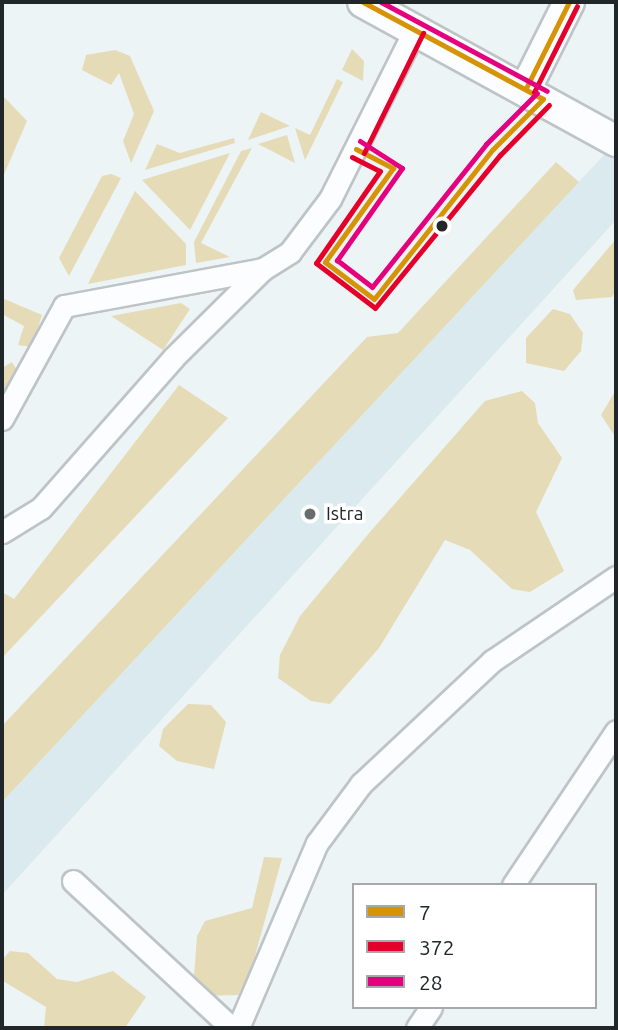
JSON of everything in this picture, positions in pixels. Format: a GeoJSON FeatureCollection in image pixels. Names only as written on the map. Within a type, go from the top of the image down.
{"type":"FeatureCollection","features":[{"type":"Feature","properties":{"kind":"main road"},"geometry":{"type":"LineString","coordinates":[[363,2],[535,94],[616,141]]}},
{"type":"Feature","properties":{"kind":"main road"},"geometry":{"type":"LineString","coordinates":[[535,94],[569,2]]}},
{"type":"Feature","properties":{"kind":"street"},"geometry":{"type":"LineString","coordinates":[[2,532],[41,508],[174,357],[262,269],[290,252],[330,199],[415,29]]}},
{"type":"Feature","properties":{"kind":"street"},"geometry":{"type":"LineString","coordinates":[[2,419],[64,306],[262,269]]}},
{"type":"Feature","properties":{"kind":"street"},"geometry":{"type":"LineString","coordinates":[[238,1028],[317,843],[361,784],[492,661],[616,577]]}},
{"type":"Feature","properties":{"kind":"street"},"geometry":{"type":"LineString","coordinates":[[514,883],[616,731]]}},
{"type":"Feature","properties":{"kind":"street"},"geometry":{"type":"LineString","coordinates":[[73,881],[232,1028]]}},
{"type":"Feature","properties":{"kind":"street"},"geometry":{"type":"LineString","coordinates":[[417,1028],[430,1009]]}},
{"type":"Feature","properties":{"kind":"shaded area"},"geometry":{"type":"Polygon","coordinates":[[[352,49],[364,61],[363,81],[342,70],[352,49]]]}},
{"type":"Feature","properties":{"kind":"shaded area"},"geometry":{"type":"Polygon","coordinates":[[[115,50],[130,56],[154,111],[131,163],[123,141],[134,114],[119,73],[111,85],[82,70],[86,55],[115,50]]]}},
{"type":"Feature","properties":{"kind":"shaded area"},"geometry":{"type":"Polygon","coordinates":[[[337,79],[343,82],[305,160],[295,128],[310,135],[337,79]]]}},
{"type":"Feature","properties":{"kind":"shaded area"},"geometry":{"type":"Polygon","coordinates":[[[2,95],[27,121],[2,179],[2,95]]]}},
{"type":"Feature","properties":{"kind":"shaded area"},"geometry":{"type":"Polygon","coordinates":[[[261,112],[290,126],[248,140],[261,112]]]}},
{"type":"Feature","properties":{"kind":"shaded area"},"geometry":{"type":"Polygon","coordinates":[[[287,135],[295,163],[258,144],[287,135]]]}},
{"type":"Feature","properties":{"kind":"shaded area"},"geometry":{"type":"Polygon","coordinates":[[[234,138],[235,143],[145,170],[157,144],[180,153],[234,138]]]}},
{"type":"Feature","properties":{"kind":"shaded area"},"geometry":{"type":"Polygon","coordinates":[[[616,142],[616,220],[2,895],[2,802],[616,142]]]}},
{"type":"Feature","properties":{"kind":"shaded area"},"geometry":{"type":"Polygon","coordinates":[[[252,148],[201,243],[230,257],[196,263],[194,242],[241,151],[252,148]]]}},
{"type":"Feature","properties":{"kind":"shaded area"},"geometry":{"type":"Polygon","coordinates":[[[230,153],[190,230],[142,180],[230,153]]]}},
{"type":"Feature","properties":{"kind":"shaded area"},"geometry":{"type":"Polygon","coordinates":[[[556,162],[579,182],[2,802],[2,726],[367,337],[398,333],[556,162]]]}},
{"type":"Feature","properties":{"kind":"shaded area"},"geometry":{"type":"Polygon","coordinates":[[[111,174],[121,178],[69,276],[59,258],[102,176],[111,174]]]}},
{"type":"Feature","properties":{"kind":"shaded area"},"geometry":{"type":"Polygon","coordinates":[[[135,191],[186,244],[186,265],[88,284],[135,191]]]}},
{"type":"Feature","properties":{"kind":"shaded area"},"geometry":{"type":"Polygon","coordinates":[[[616,239],[616,290],[612,297],[576,300],[573,290],[616,239]]]}},
{"type":"Feature","properties":{"kind":"shaded area"},"geometry":{"type":"Polygon","coordinates":[[[2,298],[42,315],[32,347],[18,345],[24,326],[2,314],[2,298]]]}},
{"type":"Feature","properties":{"kind":"shaded area"},"geometry":{"type":"Polygon","coordinates":[[[181,303],[190,309],[163,350],[111,316],[181,303]]]}},
{"type":"Feature","properties":{"kind":"shaded area"},"geometry":{"type":"Polygon","coordinates":[[[553,309],[570,314],[583,333],[581,351],[564,371],[526,363],[526,338],[553,309]]]}},
{"type":"Feature","properties":{"kind":"shaded area"},"geometry":{"type":"Polygon","coordinates":[[[12,362],[18,372],[2,402],[2,368],[12,362]]]}},
{"type":"Feature","properties":{"kind":"shaded area"},"geometry":{"type":"Polygon","coordinates":[[[179,385],[228,418],[2,658],[2,592],[14,599],[179,385]]]}},
{"type":"Feature","properties":{"kind":"shaded area"},"geometry":{"type":"Polygon","coordinates":[[[616,390],[616,438],[601,415],[616,390]]]}},
{"type":"Feature","properties":{"kind":"shaded area"},"geometry":{"type":"Polygon","coordinates":[[[522,391],[535,403],[538,423],[562,458],[536,512],[564,571],[530,592],[512,589],[470,550],[445,540],[379,648],[330,704],[311,701],[278,678],[280,655],[300,616],[370,532],[485,401],[522,391]]]}},
{"type":"Feature","properties":{"kind":"shaded area"},"geometry":{"type":"Polygon","coordinates":[[[188,704],[211,705],[226,722],[214,769],[177,761],[159,746],[163,729],[188,704]]]}},
{"type":"Feature","properties":{"kind":"shaded area"},"geometry":{"type":"Polygon","coordinates":[[[264,857],[282,858],[252,967],[238,995],[200,996],[194,977],[197,936],[205,921],[252,908],[264,857]]]}},
{"type":"Feature","properties":{"kind":"shaded area"},"geometry":{"type":"Polygon","coordinates":[[[10,951],[28,953],[57,979],[77,982],[113,971],[146,997],[125,1028],[44,1028],[46,1007],[3,981],[2,960],[10,951]]]}},
{"type":"Feature","properties":{"kind":"transit line","name":"7"},"geometry":{"type":"LineString","coordinates":[[363,2],[543,99]]}},
{"type":"Feature","properties":{"kind":"transit line","name":"28"},"geometry":{"type":"LineString","coordinates":[[381,2],[547,91]]}},
{"type":"Feature","properties":{"kind":"transit line","name":"7"},"geometry":{"type":"LineString","coordinates":[[526,88],[569,2]]}},
{"type":"Feature","properties":{"kind":"transit line","name":"372"},"geometry":{"type":"LineString","coordinates":[[534,92],[577,6]]}},
{"type":"Feature","properties":{"kind":"transit line","name":"372"},"geometry":{"type":"LineString","coordinates":[[364,153],[423,33]]}},
{"type":"Feature","properties":{"kind":"transit line","name":"28"},"geometry":{"type":"LineString","coordinates":[[360,141],[402,168],[337,260],[372,287],[486,144],[537,93]]}},
{"type":"Feature","properties":{"kind":"transit line","name":"7"},"geometry":{"type":"LineString","coordinates":[[356,149],[393,168],[325,262],[374,299],[493,149],[543,99]]}},
{"type":"Feature","properties":{"kind":"transit line","name":"372"},"geometry":{"type":"LineString","coordinates":[[352,157],[380,171],[316,263],[375,308],[500,155],[549,105]]}},
{"type":"Feature","properties":{"kind":"place","name":"Istra"},"geometry":{"type":"Point","coordinates":[310,514]}}]}
